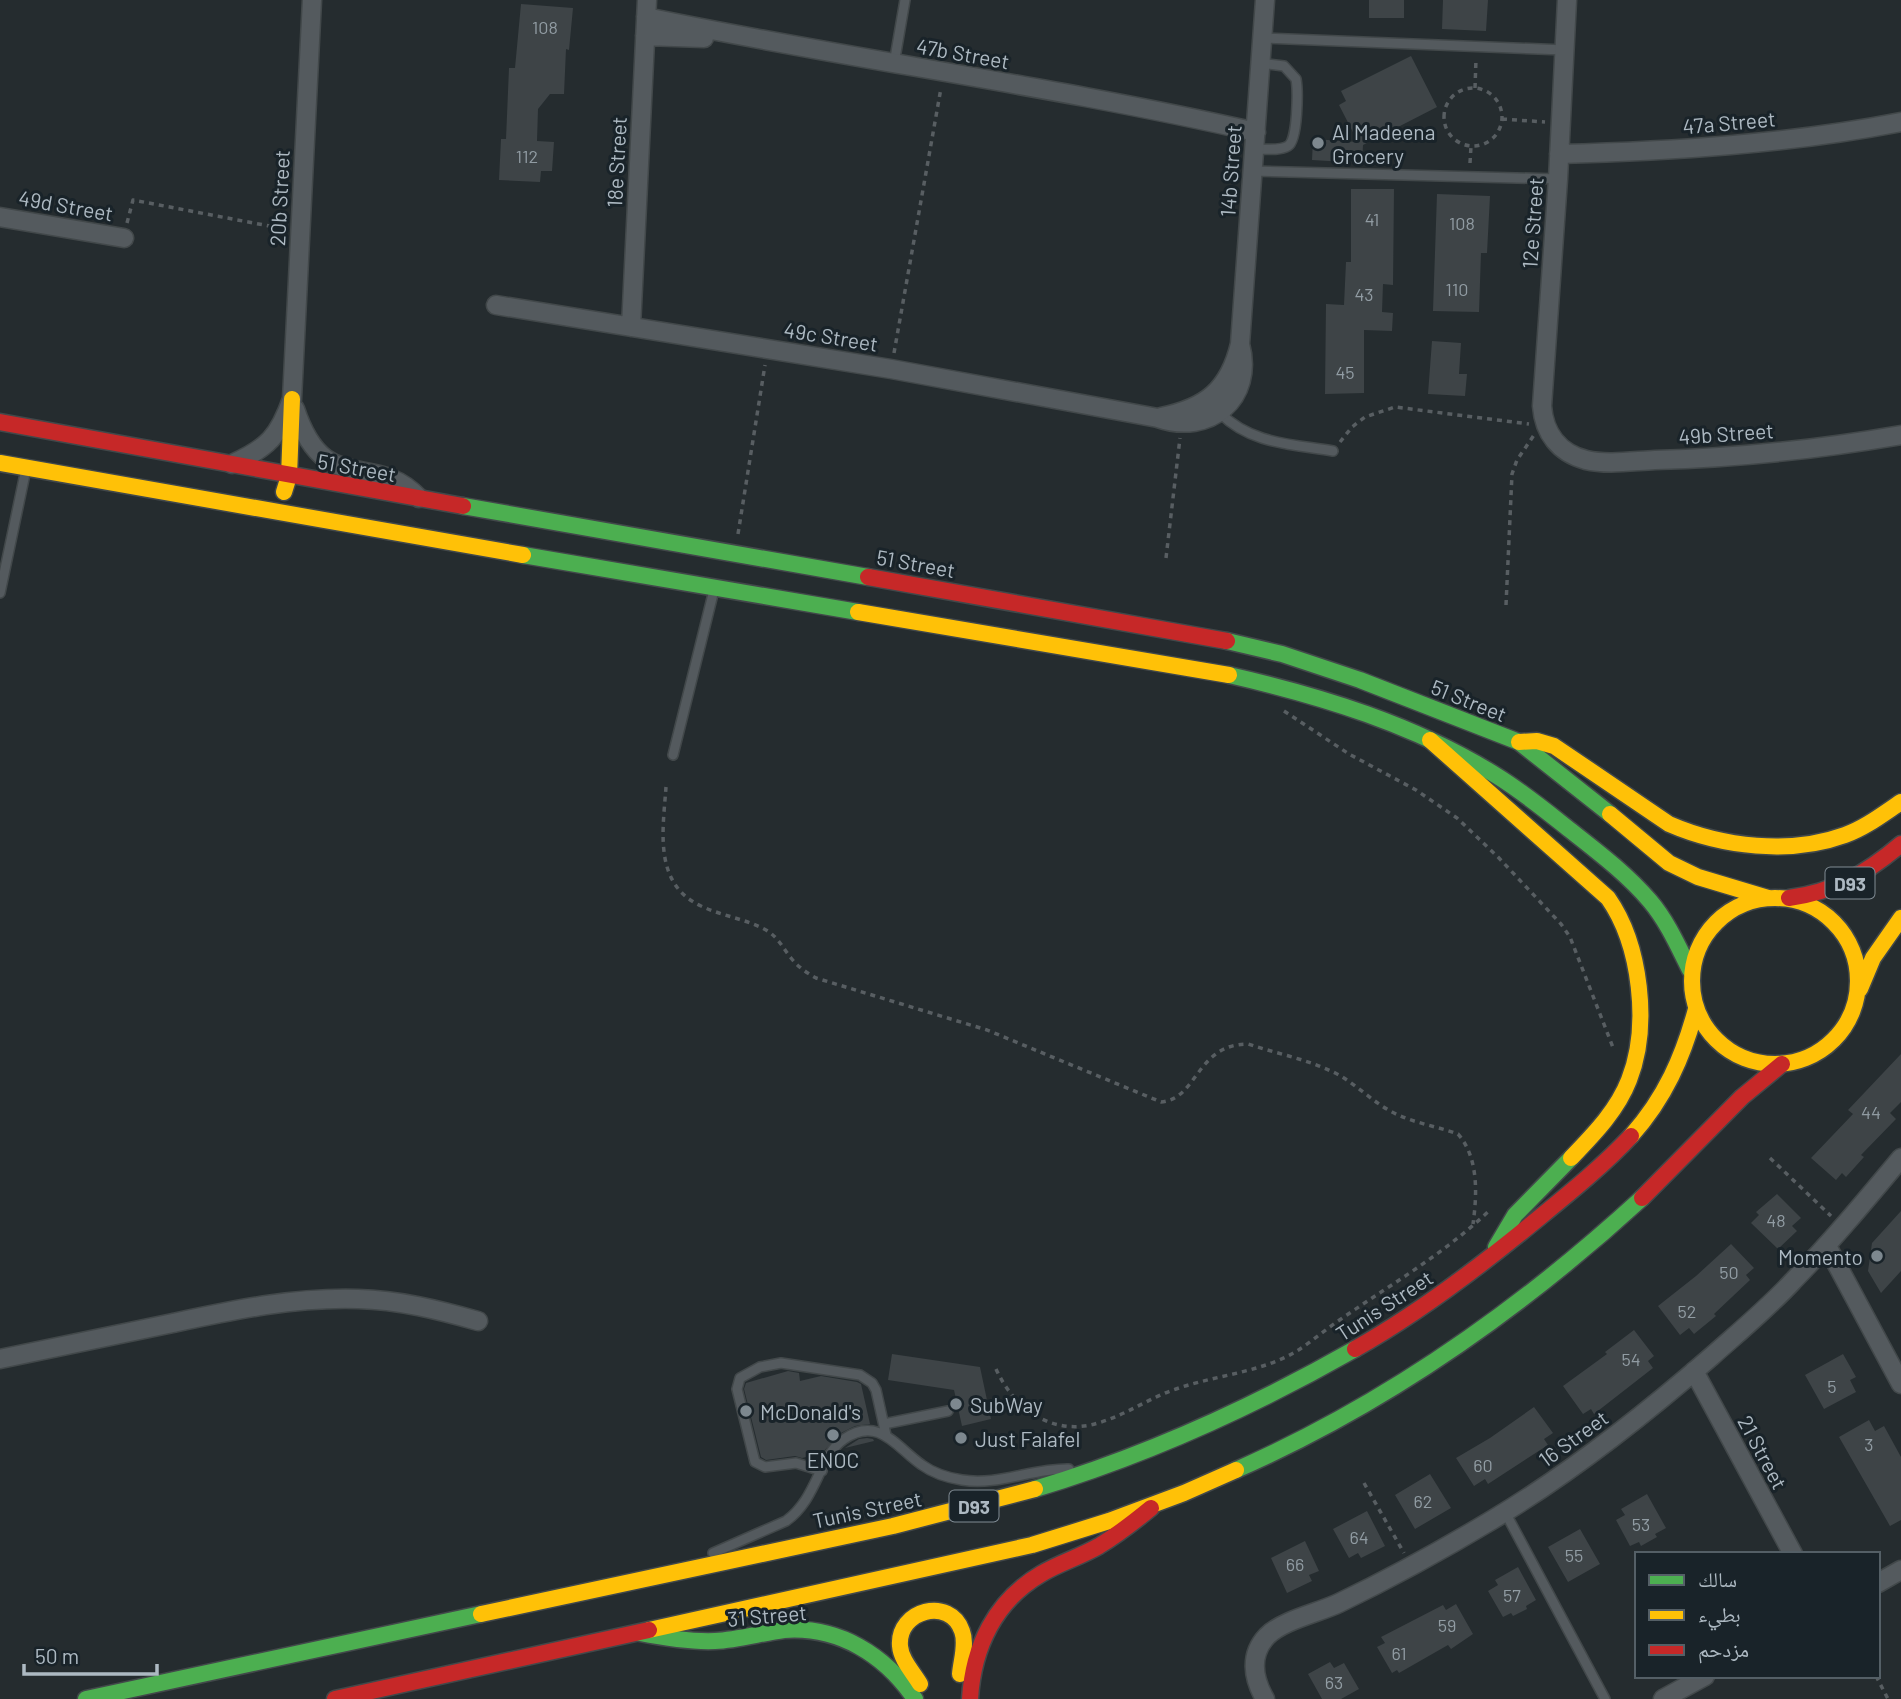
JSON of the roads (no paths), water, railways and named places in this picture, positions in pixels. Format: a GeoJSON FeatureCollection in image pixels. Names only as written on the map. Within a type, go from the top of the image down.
{"type":"FeatureCollection","features":[{"type":"Feature","properties":{"kind":"main road"},"geometry":{"type":"LineString","coordinates":[[149,473],[268,497],[282,495],[289,477],[292,399]]}},
{"type":"Feature","properties":{"kind":"main road","name":"51 Street"},"geometry":{"type":"LineString","coordinates":[[0,422],[232,464],[289,477],[1243,644],[1360,680],[1519,742],[1669,863],[1698,877],[1768,898]]}},
{"type":"Feature","properties":{"kind":"main road"},"geometry":{"type":"LineString","coordinates":[[0,463],[1230,675],[1275,685],[1388,722],[1486,769],[1536,803],[1634,885],[1659,914],[1690,970],[1696,1009],[1706,1028],[1730,1050],[1760,1063],[1782,1064],[1808,1057],[1832,1042],[1849,1020],[1873,958],[1901,918]]}},
{"type":"Feature","properties":{"kind":"main road"},"geometry":{"type":"LineString","coordinates":[[79,476],[86,469],[100,465]]}},
{"type":"Feature","properties":{"kind":"main road"},"geometry":{"type":"LineString","coordinates":[[1430,740],[1608,898],[1626,924],[1635,955],[1640,1038],[1634,1067],[1624,1094],[1599,1130],[1517,1211],[1502,1232],[1493,1256]]}},
{"type":"Feature","properties":{"kind":"main road"},"geometry":{"type":"LineString","coordinates":[[1519,742],[1537,741],[1554,746],[1667,822],[1697,836],[1732,843],[1800,845],[1830,841],[1859,830],[1901,802]]}},
{"type":"Feature","properties":{"kind":"main road","name":"D93"},"geometry":{"type":"LineString","coordinates":[[1788,898],[1820,894],[1850,883],[1901,844]]}},
{"type":"Feature","properties":{"kind":"main road"},"geometry":{"type":"LineString","coordinates":[[1690,970],[1711,927],[1727,912],[1768,898],[1788,898],[1813,906],[1834,922],[1842,932],[1850,943],[1858,968],[1858,994]]}},
{"type":"Feature","properties":{"kind":"main road","name":"Tunis Street"},"geometry":{"type":"LineString","coordinates":[[86,1699],[905,1523],[1005,1499],[1176,1439],[1281,1392],[1382,1333],[1493,1256],[1613,1155],[1641,1127],[1657,1106],[1681,1060],[1696,1009]]}},
{"type":"Feature","properties":{"kind":"main road","name":"D93"},"geometry":{"type":"LineString","coordinates":[[335,1699],[1032,1545],[1154,1505],[1236,1470],[1319,1429],[1426,1366],[1478,1331],[1593,1242],[1682,1159],[1732,1105],[1782,1064]]}},
{"type":"Feature","properties":{"kind":"main road"},"geometry":{"type":"LineString","coordinates":[[970,1699],[972,1670],[983,1637],[1000,1609],[1012,1596],[1039,1575],[1087,1553],[1117,1535],[1154,1505]]}},
{"type":"Feature","properties":{"kind":"main road"},"geometry":{"type":"LineString","coordinates":[[927,1699],[902,1655],[900,1638],[912,1616],[928,1610],[944,1612],[961,1630],[961,1699]]}},
{"type":"Feature","properties":{"kind":"main road","name":"31 Street"},"geometry":{"type":"LineString","coordinates":[[640,1633],[698,1641],[736,1639],[789,1630],[833,1635],[861,1646],[885,1662],[906,1684],[915,1699]]}},
{"type":"Feature","properties":{"kind":"street","name":"20b Street"},"geometry":{"type":"LineString","coordinates":[[232,464],[257,453],[272,439],[284,422],[292,399],[312,0]]}},
{"type":"Feature","properties":{"kind":"street","name":"14b Street"},"geometry":{"type":"LineString","coordinates":[[1215,406],[1219,391],[1233,369],[1241,344],[1265,0]]}},
{"type":"Feature","properties":{"kind":"street","name":"12e Street"},"geometry":{"type":"LineString","coordinates":[[1557,444],[1545,426],[1542,406],[1567,0]]}},
{"type":"Feature","properties":{"kind":"street","name":"47b Street"},"geometry":{"type":"LineString","coordinates":[[646,8],[746,38],[1172,113],[1255,132]]}},
{"type":"Feature","properties":{"kind":"street","name":"18e Street"},"geometry":{"type":"LineString","coordinates":[[631,327],[646,8]]}},
{"type":"Feature","properties":{"kind":"street","name":"47b Street"},"geometry":{"type":"LineString","coordinates":[[645,36],[746,38]]}},
{"type":"Feature","properties":{"kind":"street","name":"47a Street"},"geometry":{"type":"LineString","coordinates":[[1559,154],[1662,151],[1765,143],[1901,122]]}},
{"type":"Feature","properties":{"kind":"street","name":"49d Street"},"geometry":{"type":"LineString","coordinates":[[0,217],[124,238]]}},
{"type":"Feature","properties":{"kind":"street","name":"49c Street"},"geometry":{"type":"LineString","coordinates":[[496,305],[891,369],[1158,418],[1181,425],[1195,423],[1215,406]]}},
{"type":"Feature","properties":{"kind":"street","name":"20b Street"},"geometry":{"type":"LineString","coordinates":[[292,399],[307,440],[324,458],[347,469],[399,481],[420,499]]}},
{"type":"Feature","properties":{"kind":"street","name":"49c Street"},"geometry":{"type":"LineString","coordinates":[[1158,418],[1215,406]]}},
{"type":"Feature","properties":{"kind":"street","name":"49b Street"},"geometry":{"type":"LineString","coordinates":[[1557,444],[1585,460],[1633,461],[1708,459],[1901,435]]}},
{"type":"Feature","properties":{"kind":"street","name":"16 Street"},"geometry":{"type":"LineString","coordinates":[[1265,1699],[1256,1681],[1254,1662],[1266,1637],[1280,1627],[1330,1607],[1412,1567],[1505,1512],[1587,1457],[1756,1317],[1827,1246],[1901,1158]]}},
{"type":"Feature","properties":{"kind":"street"},"geometry":{"type":"LineString","coordinates":[[1827,1246],[1897,1366],[1901,1384]]}},
{"type":"Feature","properties":{"kind":"street"},"geometry":{"type":"LineString","coordinates":[[0,1359],[239,1309],[299,1300],[390,1301],[478,1321]]}},
{"type":"Feature","properties":{"kind":"street","name":"21 Street"},"geometry":{"type":"LineString","coordinates":[[1694,1371],[1792,1552]]}},
{"type":"Feature","properties":{"kind":"street"},"geometry":{"type":"LineString","coordinates":[[1880,1582],[1901,1570]]}},
{"type":"Feature","properties":{"kind":"street"},"geometry":{"type":"LineString","coordinates":[[1663,1699],[1701,1678]]}},
{"type":"Feature","properties":{"kind":"lane"},"geometry":{"type":"LineString","coordinates":[[894,64],[905,0]]}},
{"type":"Feature","properties":{"kind":"lane"},"geometry":{"type":"LineString","coordinates":[[1262,38],[1564,50]]}},
{"type":"Feature","properties":{"kind":"lane"},"geometry":{"type":"LineString","coordinates":[[1255,132],[1285,147],[1292,143],[1295,134],[1296,79],[1284,66],[1260,63]]}},
{"type":"Feature","properties":{"kind":"lane"},"geometry":{"type":"LineString","coordinates":[[1252,171],[1558,179]]}},
{"type":"Feature","properties":{"kind":"lane"},"geometry":{"type":"LineString","coordinates":[[1215,406],[1234,426],[1248,434],[1333,451]]}},
{"type":"Feature","properties":{"kind":"lane"},"geometry":{"type":"LineString","coordinates":[[0,593],[26,467]]}},
{"type":"Feature","properties":{"kind":"lane"},"geometry":{"type":"LineString","coordinates":[[673,755],[715,588]]}},
{"type":"Feature","properties":{"kind":"lane"},"geometry":{"type":"LineString","coordinates":[[822,1471],[796,1463],[765,1467],[755,1462],[737,1389],[740,1378],[760,1367],[780,1363],[860,1375],[872,1383],[876,1390],[886,1435]]}},
{"type":"Feature","properties":{"kind":"lane"},"geometry":{"type":"LineString","coordinates":[[884,1424],[948,1411]]}},
{"type":"Feature","properties":{"kind":"lane"},"geometry":{"type":"LineString","coordinates":[[673,1571],[786,1521],[804,1504],[831,1453],[846,1438],[868,1431],[886,1435],[896,1441],[922,1466],[965,1480],[995,1480],[1045,1469],[1091,1471]]}},
{"type":"Feature","properties":{"kind":"lane"},"geometry":{"type":"LineString","coordinates":[[1505,1512],[1605,1699]]}},
{"type":"Feature","properties":{"kind":"place","name":"Al Madeena Grocery"},"geometry":{"type":"Point","coordinates":[1318,143]}},
{"type":"Feature","properties":{"kind":"place","name":"Momento"},"geometry":{"type":"Point","coordinates":[1877,1256]}},
{"type":"Feature","properties":{"kind":"place","name":"SubWay"},"geometry":{"type":"Point","coordinates":[956,1404]}},
{"type":"Feature","properties":{"kind":"place","name":"McDonald's"},"geometry":{"type":"Point","coordinates":[746,1411]}},
{"type":"Feature","properties":{"kind":"place","name":"ENOC"},"geometry":{"type":"Point","coordinates":[833,1435]}},
{"type":"Feature","properties":{"kind":"place","name":"Just Falafel"},"geometry":{"type":"Point","coordinates":[961,1438]}}]}
